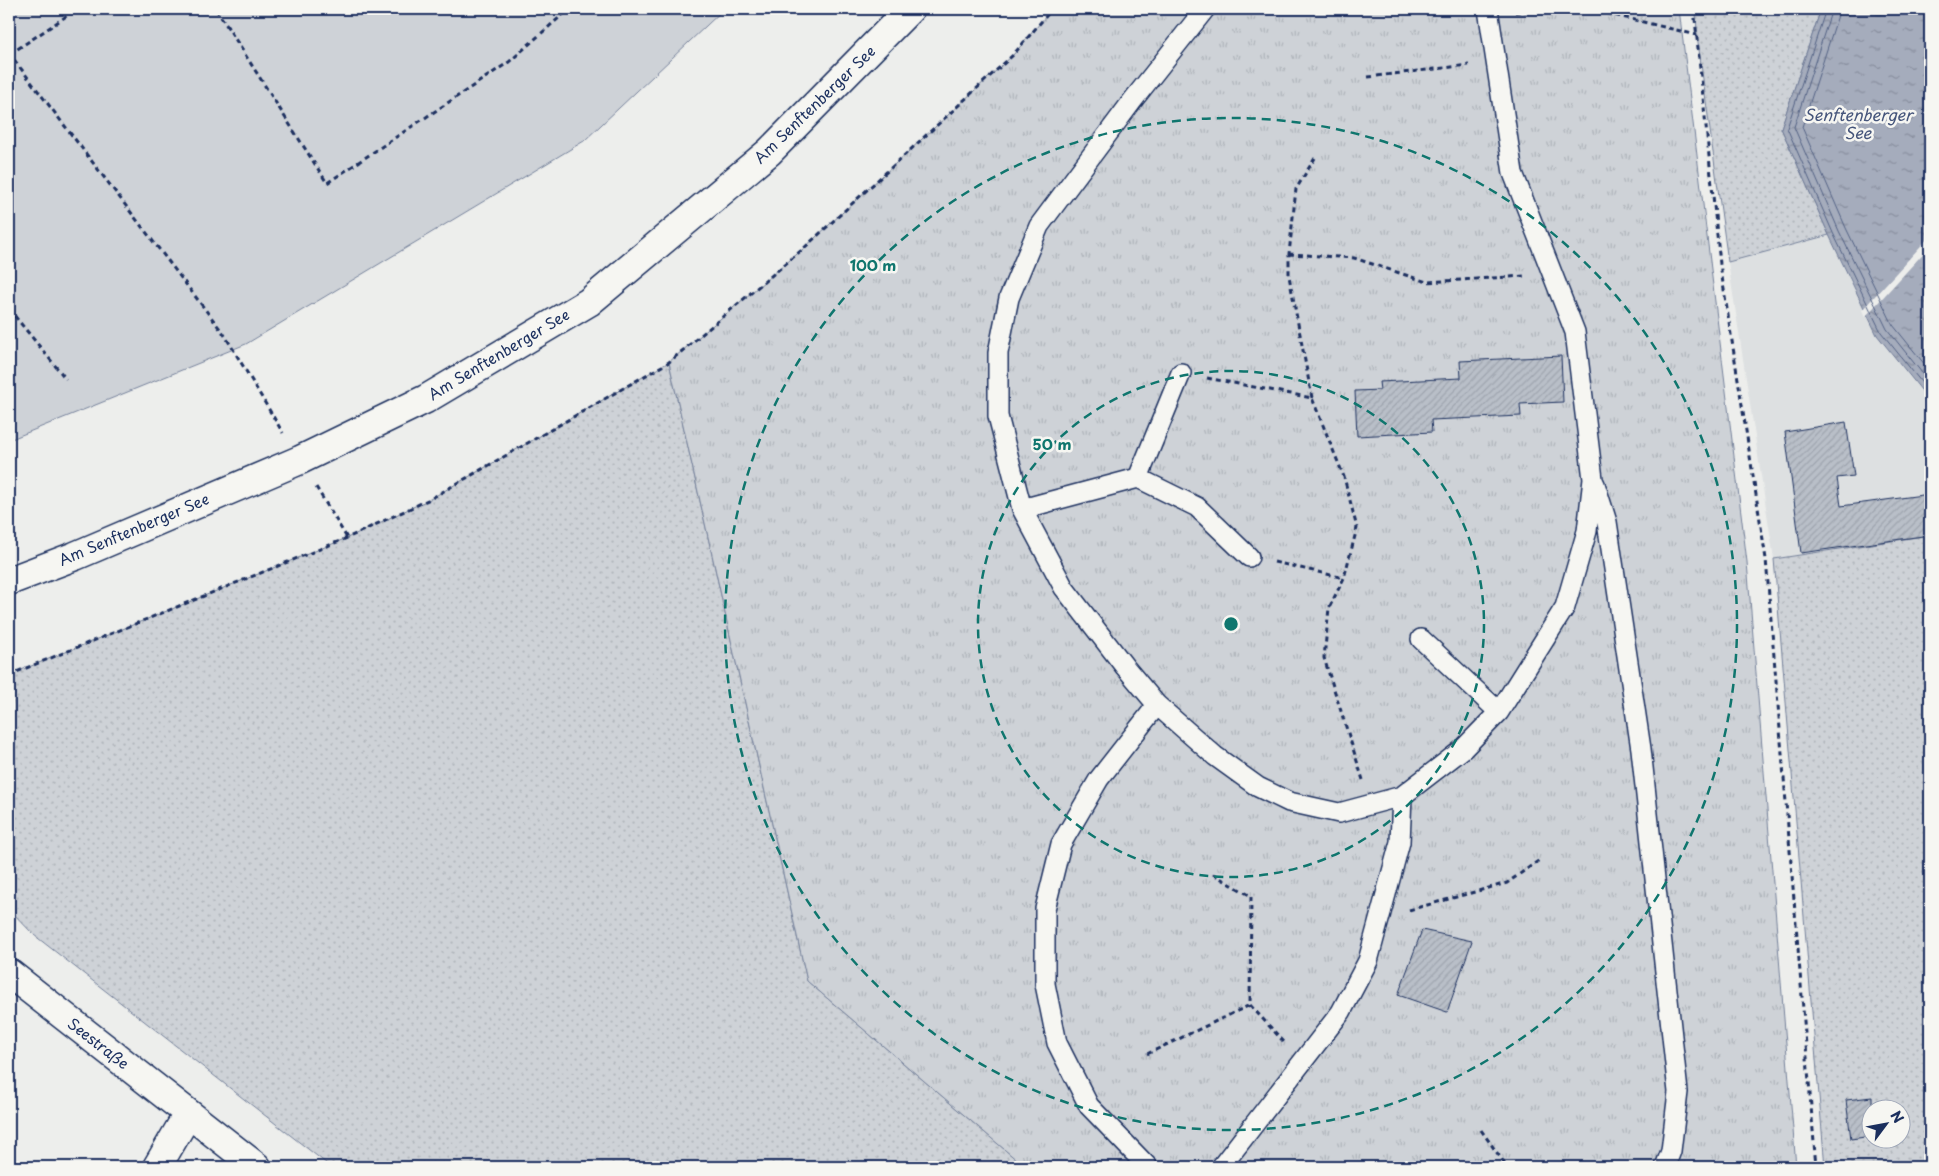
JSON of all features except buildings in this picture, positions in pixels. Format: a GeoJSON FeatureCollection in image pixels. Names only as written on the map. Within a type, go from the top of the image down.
{"type":"FeatureCollection","features":[{"type":"Feature","properties":{"kind":"street","name":"Am Senftenberger See"},"geometry":{"type":"LineString","coordinates":[[9,581],[75,556],[300,460],[426,399],[589,302],[769,152],[910,9]]}},
{"type":"Feature","properties":{"kind":"street","name":"Seestraße"},"geometry":{"type":"LineString","coordinates":[[9,973],[257,1167]]}},
{"type":"Feature","properties":{"kind":"street"},"geometry":{"type":"LineString","coordinates":[[158,1167],[188,1114]]}},
{"type":"Feature","properties":{"kind":"lane"},"geometry":{"type":"LineString","coordinates":[[1205,9],[1133,100],[1039,226],[1009,298],[998,353],[998,416],[1022,509],[1064,588],[1125,667],[1157,705],[1215,756],[1258,787],[1289,802],[1339,813],[1402,796],[1463,749],[1499,712],[1564,607],[1586,531],[1593,479]]}},
{"type":"Feature","properties":{"kind":"lane"},"geometry":{"type":"LineString","coordinates":[[1489,12],[1513,173],[1575,332],[1593,479],[1607,522],[1641,749],[1678,1092],[1671,1151],[1665,1167]]}},
{"type":"Feature","properties":{"kind":"lane"},"geometry":{"type":"LineString","coordinates":[[1138,478],[1181,373]]}},
{"type":"Feature","properties":{"kind":"lane"},"geometry":{"type":"LineString","coordinates":[[1022,509],[1138,478],[1197,507],[1249,557]]}},
{"type":"Feature","properties":{"kind":"lane"},"geometry":{"type":"LineString","coordinates":[[1421,639],[1499,712]]}},
{"type":"Feature","properties":{"kind":"lane"},"geometry":{"type":"LineString","coordinates":[[1148,1167],[1089,1106],[1057,1043],[1044,984],[1045,909],[1060,844],[1099,779],[1157,705]]}},
{"type":"Feature","properties":{"kind":"lane"},"geometry":{"type":"LineString","coordinates":[[1221,1167],[1305,1061],[1341,1012],[1363,970],[1380,918],[1400,842],[1402,796]]}},
{"type":"Feature","properties":{"kind":"path"},"geometry":{"type":"LineString","coordinates":[[77,9],[10,53],[224,334],[347,538]]}},
{"type":"Feature","properties":{"kind":"path"},"geometry":{"type":"LineString","coordinates":[[216,9],[327,183],[509,62],[569,9]]}},
{"type":"Feature","properties":{"kind":"path"},"geometry":{"type":"LineString","coordinates":[[9,675],[347,538],[430,499],[669,362],[803,249],[1013,55],[1052,9]]}},
{"type":"Feature","properties":{"kind":"path"},"geometry":{"type":"LineString","coordinates":[[1489,12],[1554,9]]}},
{"type":"Feature","properties":{"kind":"path"},"geometry":{"type":"LineString","coordinates":[[1589,9],[1697,35]]}},
{"type":"Feature","properties":{"kind":"path"},"geometry":{"type":"LineString","coordinates":[[1694,9],[1720,264],[1766,560],[1816,1167]]}},
{"type":"Feature","properties":{"kind":"path"},"geometry":{"type":"LineString","coordinates":[[1368,77],[1497,62]]}},
{"type":"Feature","properties":{"kind":"path"},"geometry":{"type":"LineString","coordinates":[[1315,158],[1296,189],[1288,254],[1289,276],[1312,398],[1344,476],[1357,528],[1344,578],[1329,608],[1324,658],[1371,804]]}},
{"type":"Feature","properties":{"kind":"path"},"geometry":{"type":"LineString","coordinates":[[1288,254],[1354,258],[1427,282],[1553,274]]}},
{"type":"Feature","properties":{"kind":"path"},"geometry":{"type":"LineString","coordinates":[[9,309],[66,379]]}},
{"type":"Feature","properties":{"kind":"path"},"geometry":{"type":"LineString","coordinates":[[1181,373],[1312,398]]}},
{"type":"Feature","properties":{"kind":"path"},"geometry":{"type":"LineString","coordinates":[[1249,557],[1344,578]]}},
{"type":"Feature","properties":{"kind":"path"},"geometry":{"type":"LineString","coordinates":[[1380,918],[1507,883],[1541,858]]}},
{"type":"Feature","properties":{"kind":"path"},"geometry":{"type":"LineString","coordinates":[[1213,874],[1251,896],[1250,1005],[1269,1027],[1305,1061]]}},
{"type":"Feature","properties":{"kind":"path"},"geometry":{"type":"LineString","coordinates":[[1147,1054],[1250,1005]]}},
{"type":"Feature","properties":{"kind":"path"},"geometry":{"type":"LineString","coordinates":[[1481,1130],[1507,1167]]}},
{"type":"Feature","properties":{"kind":"shaded area"},"geometry":{"type":"Polygon","coordinates":[[[1829,235],[1877,335],[1930,401],[1930,535],[1774,559],[1728,262],[1829,235]]]}},
{"type":"Feature","properties":{"kind":"green space"},"geometry":{"type":"Polygon","coordinates":[[[9,9],[724,9],[584,141],[246,344],[9,440],[9,9]]]}},
{"type":"Feature","properties":{"kind":"green space"},"geometry":{"type":"Polygon","coordinates":[[[1052,9],[1679,9],[1747,562],[1796,1167],[1025,1167],[807,981],[669,362],[803,249],[1013,55],[1052,9]]]}},
{"type":"Feature","properties":{"kind":"green space"},"geometry":{"type":"Polygon","coordinates":[[[1696,9],[1821,9],[1781,128],[1829,235],[1728,262],[1697,35],[1696,9]]]}},
{"type":"Feature","properties":{"kind":"green space"},"geometry":{"type":"Polygon","coordinates":[[[669,362],[807,981],[1025,1167],[331,1167],[34,935],[9,909],[9,675],[347,538],[430,499],[669,362]]]}},
{"type":"Feature","properties":{"kind":"green space"},"geometry":{"type":"Polygon","coordinates":[[[1930,535],[1930,1167],[1825,1167],[1774,559],[1930,535]]]}},
{"type":"Feature","properties":{"kind":"water","name":"Senftenberger See"},"geometry":{"type":"Polygon","coordinates":[[[1821,9],[1930,9],[1930,401],[1877,335],[1781,128],[1821,9]]]}},
{"type":"Feature","properties":{"kind":"pier"},"geometry":{"type":"Polygon","coordinates":[[[1930,236],[1930,246],[1865,317],[1862,310],[1930,236]]]}}]}
